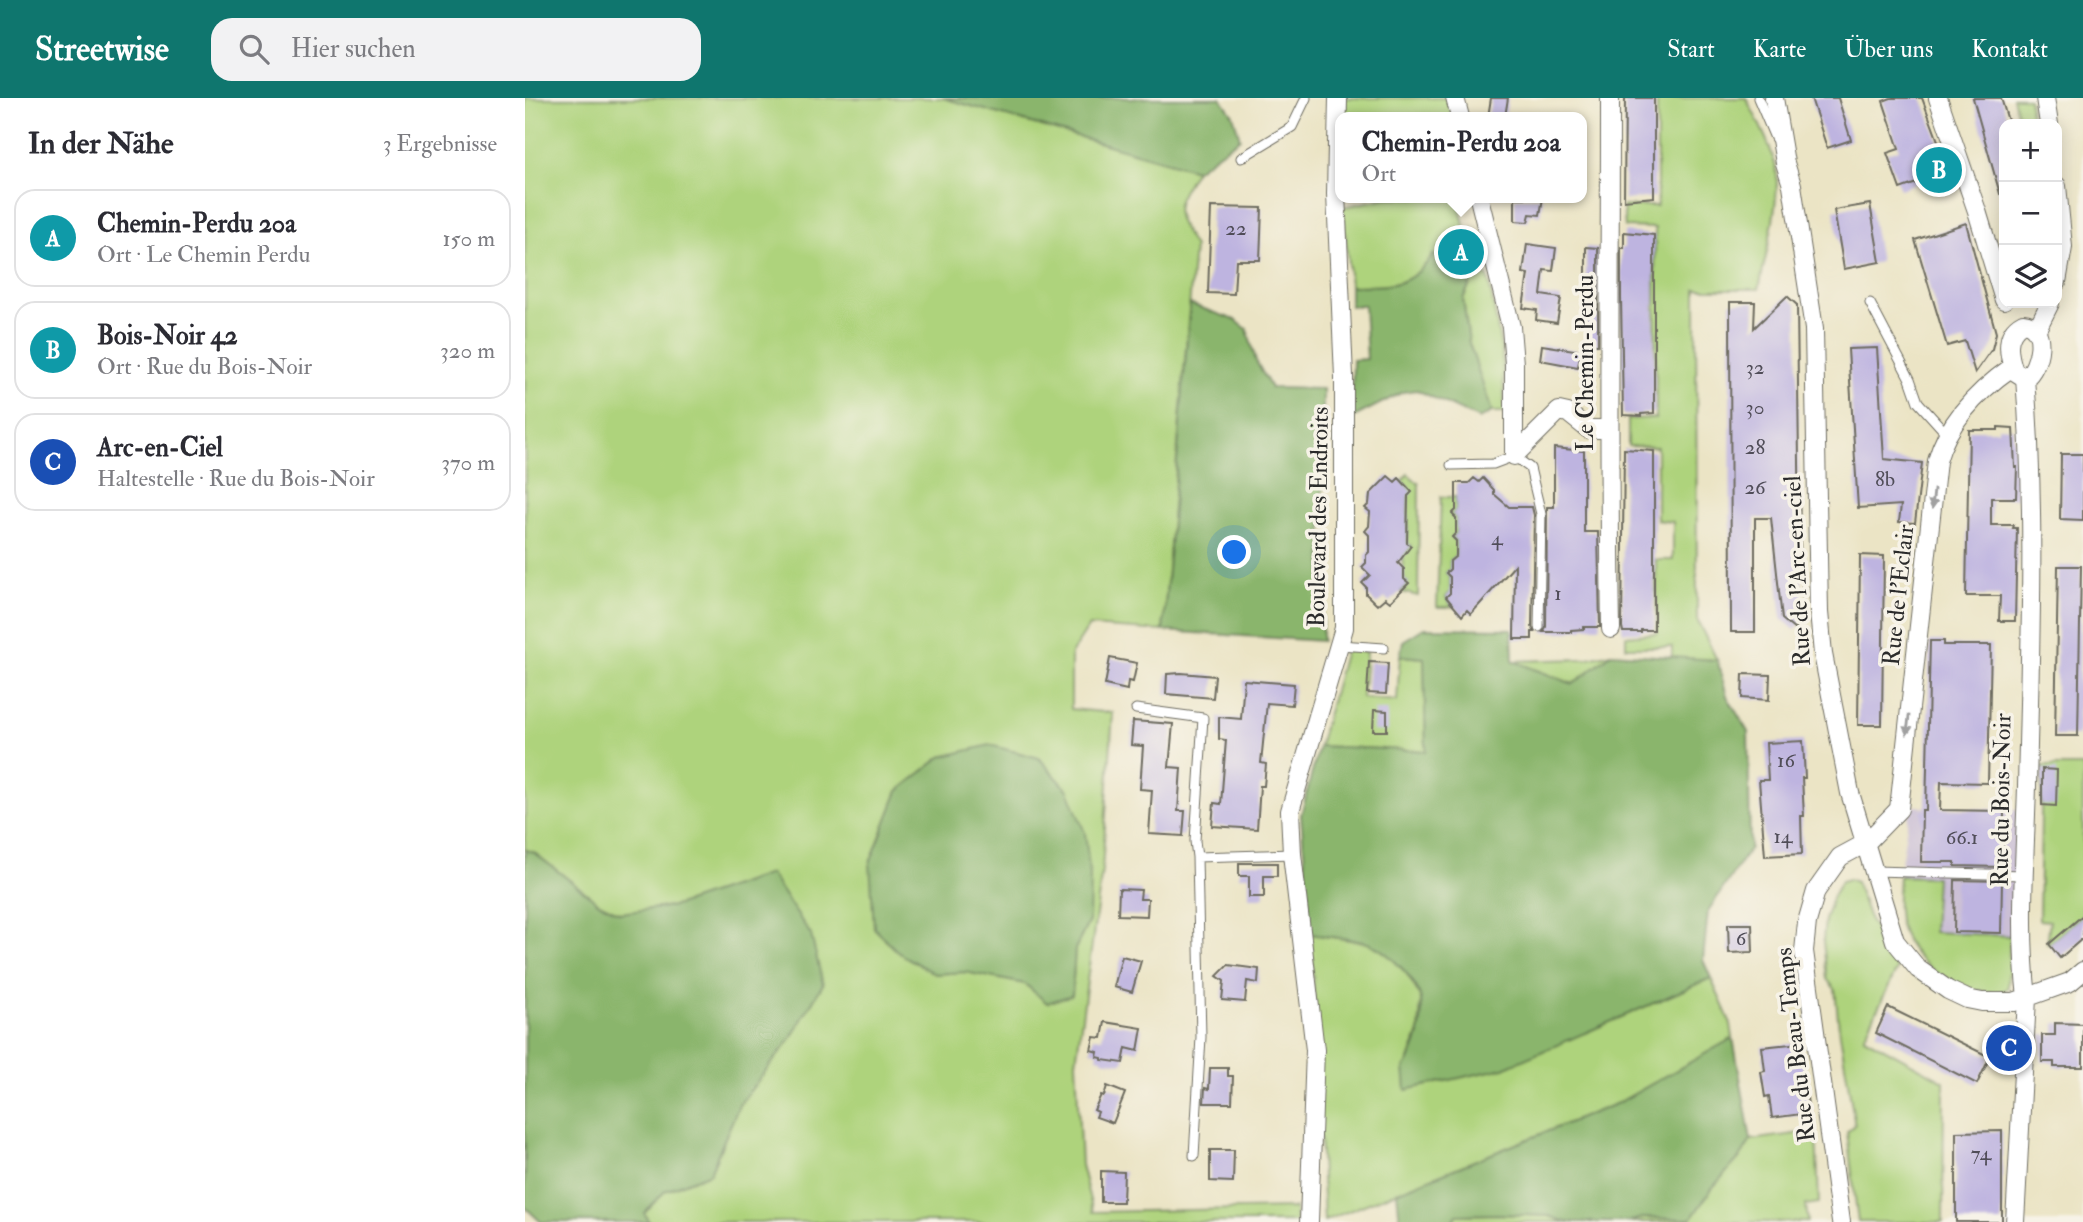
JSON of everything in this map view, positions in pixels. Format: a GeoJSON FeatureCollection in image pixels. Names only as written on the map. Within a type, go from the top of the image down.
{"type":"FeatureCollection","features":[{"type":"Feature","properties":{"kind":"street","name":"Le Chemin-Perdu"},"geometry":{"type":"LineString","coordinates":[[1609,98],[1608,429],[1611,629]]}},
{"type":"Feature","properties":{"kind":"street","name":"Rue de l'Arc-en-ciel"},"geometry":{"type":"LineString","coordinates":[[1774,98],[1785,163],[1792,185],[1814,329],[1819,612],[1823,654],[1850,793],[1895,941],[1918,969],[1948,990],[1967,999],[1982,1002],[2014,1002],[2070,982],[2083,971]]}},
{"type":"Feature","properties":{"kind":"street"},"geometry":{"type":"LineString","coordinates":[[1938,98],[1999,282]]}},
{"type":"Feature","properties":{"kind":"street"},"geometry":{"type":"LineString","coordinates":[[2045,98],[2048,119]]}},
{"type":"Feature","properties":{"kind":"street","name":"Boulevard des Endroits"},"geometry":{"type":"LineString","coordinates":[[1309,1222],[1315,1050],[1292,855],[1290,811],[1344,628],[1343,377],[1336,203]]}},
{"type":"Feature","properties":{"kind":"street"},"geometry":{"type":"LineString","coordinates":[[1480,203],[1511,327],[1514,365],[1514,456]]}},
{"type":"Feature","properties":{"kind":"street"},"geometry":{"type":"LineString","coordinates":[[2062,225],[2062,253]]}},
{"type":"Feature","properties":{"kind":"street"},"geometry":{"type":"LineString","coordinates":[[2008,308],[2015,329],[2018,325],[2028,323],[2037,329]]}},
{"type":"Feature","properties":{"kind":"street"},"geometry":{"type":"LineString","coordinates":[[2018,373],[2035,369],[2039,354],[2037,329],[2048,308]]}},
{"type":"Feature","properties":{"kind":"street","name":"Rue du Bois-Noir"},"geometry":{"type":"LineString","coordinates":[[2015,329],[2008,348],[2018,373],[2029,422],[2031,535],[2024,875],[2024,976],[2027,998],[2015,1222]]}},
{"type":"Feature","properties":{"kind":"street","name":"Rue de l'Eclair"},"geometry":{"type":"LineString","coordinates":[[1866,843],[1899,809],[1937,461],[1947,433],[1987,386],[2018,373]]}},
{"type":"Feature","properties":{"kind":"street"},"geometry":{"type":"LineString","coordinates":[[1514,456],[1559,411],[1568,413],[1588,429],[1608,429]]}},
{"type":"Feature","properties":{"kind":"street","name":"Rue du Beau-Temps"},"geometry":{"type":"LineString","coordinates":[[1841,1222],[1804,951],[1807,922],[1816,891],[1840,858],[1866,843]]}},
{"type":"Feature","properties":{"kind":"lane"},"geometry":{"type":"LineString","coordinates":[[1241,158],[1292,127],[1306,98]]}},
{"type":"Feature","properties":{"kind":"lane","name":"Rue de l'Arc-en-ciel"},"geometry":{"type":"LineString","coordinates":[[1758,98],[1785,163]]}},
{"type":"Feature","properties":{"kind":"lane"},"geometry":{"type":"LineString","coordinates":[[1870,303],[1910,380],[1918,402],[1947,433]]}},
{"type":"Feature","properties":{"kind":"lane"},"geometry":{"type":"LineString","coordinates":[[1451,466],[1493,464],[1514,456],[1530,468],[1541,513],[1539,627]]}},
{"type":"Feature","properties":{"kind":"lane"},"geometry":{"type":"LineString","coordinates":[[1340,645],[1384,648]]}},
{"type":"Feature","properties":{"kind":"lane"},"geometry":{"type":"LineString","coordinates":[[1136,709],[1203,718],[1195,841],[1201,1037],[1194,1156]]}},
{"type":"Feature","properties":{"kind":"lane"},"geometry":{"type":"LineString","coordinates":[[1197,857],[1292,855]]}},
{"type":"Feature","properties":{"kind":"lane"},"geometry":{"type":"LineString","coordinates":[[1874,871],[2024,875]]}},
{"type":"Feature","properties":{"kind":"shaded area"},"geometry":{"type":"Polygon","coordinates":[[[1910,806],[2018,810],[2016,936],[1933,933],[1936,877],[1899,876],[1910,806]]]}},
{"type":"Feature","properties":{"kind":"green space"},"geometry":{"type":"Polygon","coordinates":[[[525,98],[943,98],[1196,170],[1177,208],[1181,224],[1194,247],[1163,631],[1089,626],[1071,654],[1071,709],[1113,713],[1102,870],[1076,1062],[1081,1165],[1093,1212],[1295,1208],[1296,1222],[649,1222],[644,1213],[665,1191],[710,1173],[739,1105],[789,1041],[823,984],[770,874],[675,906],[620,913],[599,903],[533,852],[525,850],[525,98]],[[941,757],[898,791],[870,863],[935,974],[965,972],[1025,984],[1047,1003],[1072,995],[1075,949],[1089,921],[941,757]]]}},
{"type":"Feature","properties":{"kind":"green space"},"geometry":{"type":"Polygon","coordinates":[[[943,98],[1221,98],[1233,115],[1240,138],[1196,170],[943,98]]]}},
{"type":"Feature","properties":{"kind":"green space"},"geometry":{"type":"Polygon","coordinates":[[[1344,98],[1447,98],[1451,112],[1343,112],[1344,98]]]}},
{"type":"Feature","properties":{"kind":"green space"},"geometry":{"type":"Polygon","coordinates":[[[1657,98],[1746,98],[1774,159],[1777,178],[1771,234],[1759,289],[1696,289],[1697,620],[1717,660],[1672,658],[1672,647],[1626,647],[1626,636],[1657,633],[1656,560],[1673,560],[1673,522],[1657,520],[1657,447],[1628,446],[1628,419],[1656,418],[1655,228],[1625,227],[1623,206],[1657,206],[1657,98]]]}},
{"type":"Feature","properties":{"kind":"green space"},"geometry":{"type":"Polygon","coordinates":[[[2013,98],[2029,98],[2031,119],[2019,119],[2013,98]]]}},
{"type":"Feature","properties":{"kind":"green space"},"geometry":{"type":"Polygon","coordinates":[[[1362,203],[1459,203],[1468,243],[1457,239],[1440,257],[1433,255],[1406,280],[1387,285],[1350,286],[1343,207],[1362,203]]]}},
{"type":"Feature","properties":{"kind":"green space"},"geometry":{"type":"Polygon","coordinates":[[[1433,255],[1457,263],[1474,275],[1463,299],[1469,343],[1492,412],[1479,419],[1417,390],[1403,392],[1352,418],[1353,360],[1367,359],[1364,306],[1350,306],[1350,286],[1387,285],[1406,280],[1433,255]]]}},
{"type":"Feature","properties":{"kind":"green space"},"geometry":{"type":"Polygon","coordinates":[[[1474,275],[1488,276],[1502,352],[1505,412],[1492,412],[1469,343],[1463,299],[1474,275]]]}},
{"type":"Feature","properties":{"kind":"green space"},"geometry":{"type":"Polygon","coordinates":[[[1190,304],[1235,320],[1247,329],[1256,361],[1271,388],[1323,389],[1322,641],[1163,631],[1190,304]]]}},
{"type":"Feature","properties":{"kind":"green space"},"geometry":{"type":"Polygon","coordinates":[[[1408,474],[1419,484],[1418,596],[1401,592],[1408,583],[1404,579],[1402,556],[1411,546],[1407,543],[1408,488],[1402,481],[1408,474]]]}},
{"type":"Feature","properties":{"kind":"green space"},"geometry":{"type":"Polygon","coordinates":[[[1441,497],[1456,497],[1456,510],[1452,514],[1456,518],[1456,533],[1452,537],[1456,541],[1456,556],[1450,561],[1450,569],[1446,573],[1450,577],[1450,593],[1446,597],[1453,607],[1437,607],[1441,497]]]}},
{"type":"Feature","properties":{"kind":"green space"},"geometry":{"type":"Polygon","coordinates":[[[1424,628],[1512,629],[1513,661],[1573,684],[1612,653],[1717,660],[1727,696],[1748,732],[1750,848],[1708,911],[1703,960],[1711,978],[1504,1068],[1406,1090],[1404,1068],[1413,1053],[1420,1026],[1422,1008],[1419,992],[1401,968],[1370,944],[1311,934],[1301,815],[1319,746],[1426,751],[1424,658],[1400,656],[1403,641],[1424,628]]]}},
{"type":"Feature","properties":{"kind":"green space"},"geometry":{"type":"Polygon","coordinates":[[[1345,650],[1366,652],[1362,698],[1397,701],[1400,656],[1424,658],[1426,751],[1319,746],[1345,650]]]}},
{"type":"Feature","properties":{"kind":"green space"},"geometry":{"type":"Polygon","coordinates":[[[1612,653],[1573,684],[1513,661],[1584,659],[1612,653]]]}},
{"type":"Feature","properties":{"kind":"green space"},"geometry":{"type":"Polygon","coordinates":[[[990,745],[1039,758],[1068,790],[1085,833],[1090,875],[1089,921],[1075,949],[1072,995],[1047,1003],[1025,984],[965,972],[935,974],[899,953],[874,928],[870,863],[898,791],[941,757],[990,745]]]}},
{"type":"Feature","properties":{"kind":"green space"},"geometry":{"type":"Polygon","coordinates":[[[2042,766],[2083,766],[2083,915],[2049,944],[2050,921],[2039,920],[2042,766]]]}},
{"type":"Feature","properties":{"kind":"green space"},"geometry":{"type":"Polygon","coordinates":[[[525,850],[533,852],[599,903],[620,913],[675,906],[770,874],[811,935],[823,984],[789,1041],[739,1105],[710,1173],[665,1191],[644,1213],[649,1222],[541,1222],[525,1207],[525,850]]]}},
{"type":"Feature","properties":{"kind":"green space"},"geometry":{"type":"Polygon","coordinates":[[[1899,876],[1936,877],[1933,932],[2010,936],[2008,988],[1993,993],[1962,986],[1939,974],[1918,957],[1904,936],[1899,921],[1899,876]]]}},
{"type":"Feature","properties":{"kind":"green space"},"geometry":{"type":"Polygon","coordinates":[[[1849,879],[1856,882],[1868,916],[1897,969],[1864,1037],[1944,1081],[1943,1222],[1858,1222],[1847,1132],[1855,1125],[1835,989],[1827,979],[1823,941],[1825,920],[1832,898],[1841,881],[1849,879]]]}},
{"type":"Feature","properties":{"kind":"green space"},"geometry":{"type":"Polygon","coordinates":[[[1311,934],[1369,943],[1388,954],[1407,974],[1421,998],[1419,1031],[1409,1060],[1585,1033],[1711,978],[1731,1024],[1733,1038],[1618,1103],[1324,1221],[1311,934]]]}},
{"type":"Feature","properties":{"kind":"green space"},"geometry":{"type":"Polygon","coordinates":[[[1733,1038],[1751,1140],[1691,1219],[1642,1218],[1627,1222],[1566,1222],[1549,1216],[1498,1214],[1457,1215],[1452,1222],[1400,1222],[1397,1192],[1618,1103],[1733,1038]]]}},
{"type":"Feature","properties":{"kind":"green space"},"geometry":{"type":"Polygon","coordinates":[[[1816,1131],[1819,1203],[1806,1205],[1808,1222],[1627,1222],[1642,1218],[1691,1219],[1751,1140],[1816,1131]]]}},
{"type":"Feature","properties":{"kind":"green space"},"geometry":{"type":"Polygon","coordinates":[[[1457,1215],[1550,1216],[1566,1222],[1452,1222],[1457,1215]]]}},
{"type":"Feature","properties":{"kind":"building"},"geometry":{"type":"Polygon","coordinates":[[[1491,98],[1508,98],[1506,112],[1489,112],[1491,98]]]}},
{"type":"Feature","properties":{"kind":"building"},"geometry":{"type":"Polygon","coordinates":[[[1625,98],[1654,98],[1654,197],[1624,200],[1625,98]]]}},
{"type":"Feature","properties":{"kind":"building"},"geometry":{"type":"Polygon","coordinates":[[[1811,98],[1838,98],[1851,140],[1827,148],[1811,98]]]}},
{"type":"Feature","properties":{"kind":"building"},"geometry":{"type":"Polygon","coordinates":[[[1891,98],[1922,98],[1951,176],[1935,182],[1933,177],[1900,189],[1887,153],[1899,149],[1883,101],[1891,98]]]}},
{"type":"Feature","properties":{"kind":"building"},"geometry":{"type":"Polygon","coordinates":[[[1973,98],[2001,98],[2007,119],[1999,119],[1999,190],[1973,98]]]}},
{"type":"Feature","properties":{"kind":"building"},"geometry":{"type":"Polygon","coordinates":[[[1515,203],[1542,203],[1540,215],[1530,214],[1528,222],[1515,221],[1515,203]]]}},
{"type":"Feature","properties":{"kind":"building"},"geometry":{"type":"Polygon","coordinates":[[[1870,204],[1880,262],[1844,269],[1834,210],[1870,204]]]}},
{"type":"Feature","properties":{"kind":"building"},"geometry":{"type":"Polygon","coordinates":[[[1211,207],[1262,208],[1260,260],[1236,260],[1234,294],[1208,293],[1211,207]]]}},
{"type":"Feature","properties":{"kind":"building"},"geometry":{"type":"Polygon","coordinates":[[[1966,223],[1996,333],[1992,349],[1975,373],[1965,341],[1947,346],[1915,240],[1966,223]]]}},
{"type":"Feature","properties":{"kind":"building"},"geometry":{"type":"Polygon","coordinates":[[[1624,232],[1654,235],[1654,413],[1641,416],[1623,415],[1621,248],[1624,248],[1624,232]]]}},
{"type":"Feature","properties":{"kind":"building"},"geometry":{"type":"Polygon","coordinates":[[[1527,244],[1556,248],[1553,271],[1544,270],[1541,295],[1561,298],[1557,323],[1536,320],[1537,310],[1523,308],[1528,274],[1523,273],[1527,244]]]}},
{"type":"Feature","properties":{"kind":"building"},"geometry":{"type":"Polygon","coordinates":[[[1586,247],[1598,248],[1598,345],[1586,345],[1586,247]]]}},
{"type":"Feature","properties":{"kind":"building"},"geometry":{"type":"Polygon","coordinates":[[[1787,296],[1797,305],[1800,541],[1804,619],[1795,630],[1782,619],[1771,518],[1755,518],[1755,632],[1731,632],[1730,302],[1755,302],[1754,328],[1787,296]]]}},
{"type":"Feature","properties":{"kind":"building"},"geometry":{"type":"Polygon","coordinates":[[[1542,345],[1581,351],[1578,367],[1540,360],[1542,345]]]}},
{"type":"Feature","properties":{"kind":"building"},"geometry":{"type":"Polygon","coordinates":[[[1877,348],[1884,459],[1922,463],[1915,523],[1899,522],[1901,505],[1858,508],[1848,349],[1877,348]]]}},
{"type":"Feature","properties":{"kind":"building"},"geometry":{"type":"Polygon","coordinates":[[[1998,427],[2013,428],[2017,467],[2016,498],[1991,498],[1991,525],[2014,525],[2013,528],[2017,528],[2015,621],[1999,621],[2000,596],[1966,596],[1969,430],[1998,430],[1998,427]]]}},
{"type":"Feature","properties":{"kind":"building"},"geometry":{"type":"Polygon","coordinates":[[[1554,448],[1584,451],[1584,532],[1598,532],[1600,627],[1584,627],[1571,632],[1543,632],[1546,627],[1547,507],[1554,507],[1554,448]]]}},
{"type":"Feature","properties":{"kind":"building"},"geometry":{"type":"Polygon","coordinates":[[[1624,449],[1654,451],[1654,630],[1641,632],[1623,632],[1622,627],[1624,449]]]}},
{"type":"Feature","properties":{"kind":"building"},"geometry":{"type":"Polygon","coordinates":[[[2061,454],[2083,454],[2083,520],[2060,519],[2061,454]]]}},
{"type":"Feature","properties":{"kind":"building"},"geometry":{"type":"Polygon","coordinates":[[[1388,476],[1395,482],[1399,478],[1412,492],[1408,496],[1407,543],[1411,546],[1398,563],[1404,569],[1404,579],[1409,583],[1390,602],[1385,598],[1377,605],[1366,594],[1366,587],[1362,583],[1370,575],[1362,567],[1369,552],[1369,535],[1365,531],[1369,526],[1370,512],[1365,508],[1369,504],[1370,494],[1388,476]]]}},
{"type":"Feature","properties":{"kind":"building"},"geometry":{"type":"Polygon","coordinates":[[[1474,478],[1479,482],[1483,478],[1494,490],[1494,494],[1509,507],[1532,507],[1532,627],[1535,632],[1532,632],[1532,639],[1514,639],[1515,565],[1471,614],[1467,610],[1462,616],[1446,597],[1450,593],[1450,577],[1446,573],[1450,569],[1450,561],[1456,556],[1456,541],[1452,537],[1456,533],[1456,518],[1452,514],[1456,510],[1456,483],[1469,483],[1474,478]]]}},
{"type":"Feature","properties":{"kind":"building"},"geometry":{"type":"Polygon","coordinates":[[[1860,555],[1884,556],[1882,725],[1858,725],[1860,555]]]}},
{"type":"Feature","properties":{"kind":"building"},"geometry":{"type":"Polygon","coordinates":[[[2058,566],[2081,566],[2078,736],[2055,736],[2058,566]]]}},
{"type":"Feature","properties":{"kind":"building"},"geometry":{"type":"Polygon","coordinates":[[[1930,641],[1944,641],[1944,645],[1991,645],[1988,783],[1941,782],[1940,810],[2004,811],[2003,867],[1921,862],[1922,810],[1926,810],[1930,641]]]}},
{"type":"Feature","properties":{"kind":"building"},"geometry":{"type":"Polygon","coordinates":[[[1110,658],[1137,663],[1133,682],[1128,681],[1127,690],[1105,685],[1110,658]]]}},
{"type":"Feature","properties":{"kind":"building"},"geometry":{"type":"Polygon","coordinates":[[[1369,662],[1388,663],[1386,694],[1367,693],[1369,662]]]}},
{"type":"Feature","properties":{"kind":"building"},"geometry":{"type":"Polygon","coordinates":[[[1167,674],[1215,676],[1213,698],[1166,694],[1167,674]]]}},
{"type":"Feature","properties":{"kind":"building"},"geometry":{"type":"Polygon","coordinates":[[[1743,674],[1770,675],[1769,700],[1742,698],[1743,674]]]}},
{"type":"Feature","properties":{"kind":"building"},"geometry":{"type":"Polygon","coordinates":[[[1244,680],[1294,684],[1292,705],[1267,703],[1261,763],[1266,764],[1264,786],[1260,786],[1257,829],[1212,826],[1214,803],[1221,804],[1226,740],[1219,739],[1219,717],[1241,719],[1244,680]]]}},
{"type":"Feature","properties":{"kind":"building"},"geometry":{"type":"Polygon","coordinates":[[[1374,710],[1387,711],[1387,731],[1373,731],[1374,710]]]}},
{"type":"Feature","properties":{"kind":"building"},"geometry":{"type":"Polygon","coordinates":[[[1133,721],[1173,724],[1169,767],[1181,768],[1178,811],[1185,811],[1183,836],[1149,834],[1152,790],[1140,789],[1143,746],[1131,745],[1133,721]]]}},
{"type":"Feature","properties":{"kind":"building"},"geometry":{"type":"Polygon","coordinates":[[[1803,741],[1805,778],[1802,778],[1802,854],[1765,856],[1759,780],[1768,780],[1766,743],[1803,741]]]}},
{"type":"Feature","properties":{"kind":"building"},"geometry":{"type":"Polygon","coordinates":[[[2042,769],[2057,770],[2056,806],[2042,805],[2042,769]]]}},
{"type":"Feature","properties":{"kind":"building"},"geometry":{"type":"Polygon","coordinates":[[[1239,863],[1277,863],[1277,876],[1264,876],[1264,897],[1249,897],[1249,876],[1239,876],[1239,863]]]}},
{"type":"Feature","properties":{"kind":"building"},"geometry":{"type":"Polygon","coordinates":[[[1955,880],[2002,881],[2001,933],[1954,932],[1955,880]]]}},
{"type":"Feature","properties":{"kind":"building"},"geometry":{"type":"Polygon","coordinates":[[[1119,889],[1141,890],[1140,899],[1148,899],[1147,916],[1118,915],[1119,889]]]}},
{"type":"Feature","properties":{"kind":"building"},"geometry":{"type":"Polygon","coordinates":[[[2083,915],[2083,938],[2060,958],[2049,944],[2083,915]]]}},
{"type":"Feature","properties":{"kind":"building"},"geometry":{"type":"Polygon","coordinates":[[[1728,924],[1752,924],[1753,952],[1729,953],[1728,924]]]}},
{"type":"Feature","properties":{"kind":"building"},"geometry":{"type":"Polygon","coordinates":[[[1122,956],[1141,961],[1132,992],[1114,987],[1122,956]]]}},
{"type":"Feature","properties":{"kind":"building"},"geometry":{"type":"Polygon","coordinates":[[[1228,965],[1259,969],[1258,983],[1247,981],[1245,1002],[1222,1000],[1224,981],[1217,976],[1228,965]]]}},
{"type":"Feature","properties":{"kind":"building"},"geometry":{"type":"Polygon","coordinates":[[[1888,1007],[1990,1057],[1977,1084],[1876,1033],[1888,1007]]]}},
{"type":"Feature","properties":{"kind":"building"},"geometry":{"type":"Polygon","coordinates":[[[1105,1022],[1142,1028],[1138,1051],[1126,1048],[1123,1063],[1102,1060],[1097,1057],[1098,1052],[1091,1050],[1094,1037],[1102,1038],[1105,1022]]]}},
{"type":"Feature","properties":{"kind":"building"},"geometry":{"type":"Polygon","coordinates":[[[2055,1023],[2083,1024],[2083,1067],[2054,1067],[2054,1062],[2042,1062],[2042,1035],[2055,1035],[2055,1023]]]}},
{"type":"Feature","properties":{"kind":"building"},"geometry":{"type":"Polygon","coordinates":[[[1800,1043],[1809,1113],[1772,1118],[1769,1096],[1765,1097],[1761,1072],[1765,1071],[1762,1047],[1800,1043]]]}},
{"type":"Feature","properties":{"kind":"building"},"geometry":{"type":"Polygon","coordinates":[[[1210,1068],[1228,1068],[1228,1076],[1233,1076],[1232,1103],[1204,1103],[1205,1088],[1209,1089],[1210,1068]]]}},
{"type":"Feature","properties":{"kind":"building"},"geometry":{"type":"Polygon","coordinates":[[[1107,1086],[1125,1093],[1113,1123],[1096,1117],[1098,1112],[1094,1110],[1101,1095],[1104,1096],[1107,1086]]]}},
{"type":"Feature","properties":{"kind":"building"},"geometry":{"type":"Polygon","coordinates":[[[2002,1131],[2002,1222],[1956,1222],[1956,1132],[2002,1131]]]}},
{"type":"Feature","properties":{"kind":"building"},"geometry":{"type":"Polygon","coordinates":[[[1210,1150],[1234,1150],[1233,1182],[1210,1181],[1210,1150]]]}},
{"type":"Feature","properties":{"kind":"building"},"geometry":{"type":"Polygon","coordinates":[[[1101,1171],[1124,1172],[1123,1202],[1101,1202],[1101,1171]]]}},
{"type":"Feature","properties":{"kind":"place","name":"Bois-Noir 42"},"geometry":{"type":"Point","coordinates":[1939,170]}},
{"type":"Feature","properties":{"kind":"place","name":"Chemin-Perdu 20a"},"geometry":{"type":"Point","coordinates":[1461,252]}},
{"type":"Feature","properties":{"kind":"place","name":"Arc-en-Ciel"},"geometry":{"type":"Point","coordinates":[2009,1048]}}]}
